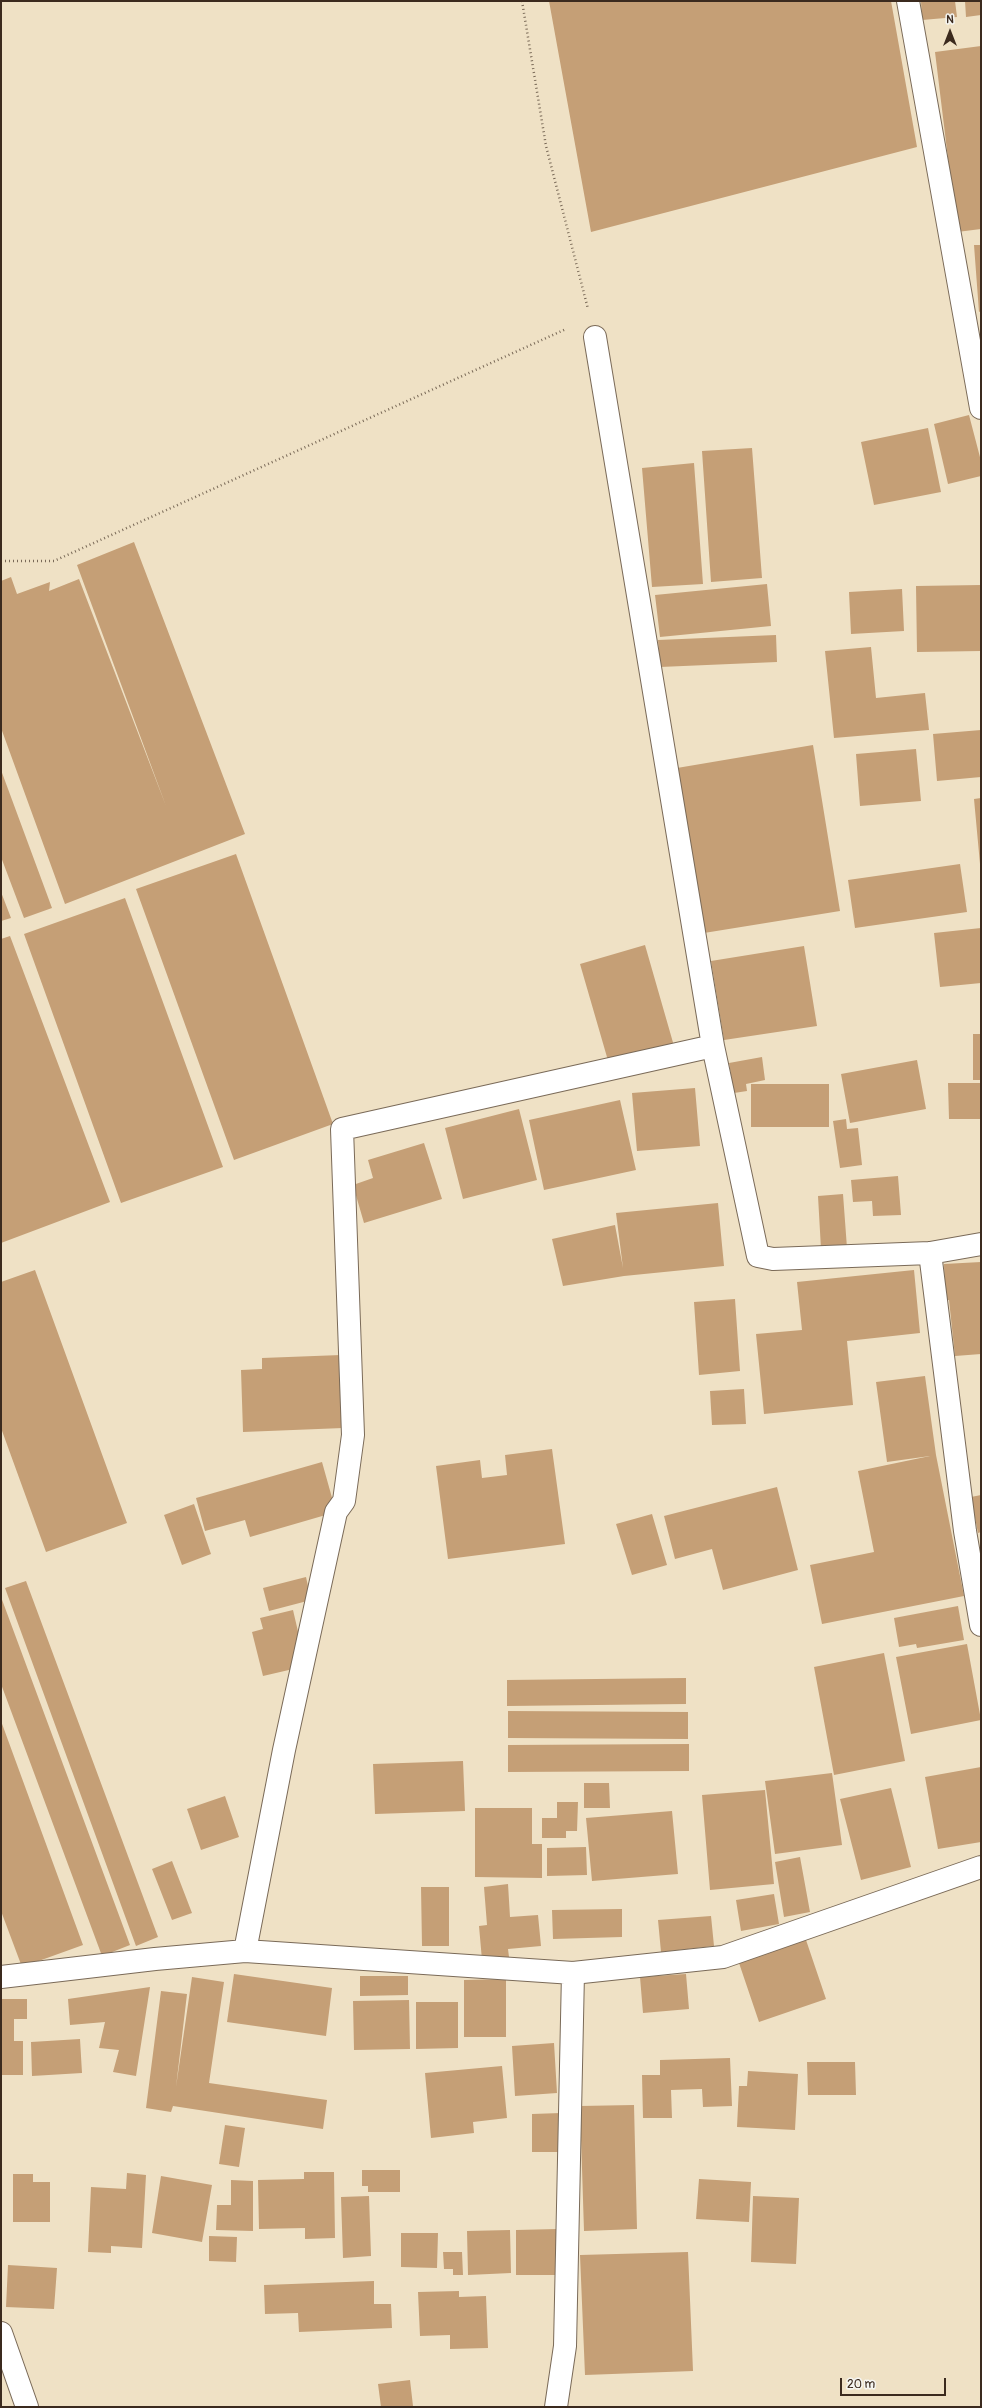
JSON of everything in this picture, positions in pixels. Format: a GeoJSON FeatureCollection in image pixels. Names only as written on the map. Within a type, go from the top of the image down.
{"type":"FeatureCollection","features":[{"type":"Feature","properties":{"kind":"street"},"geometry":{"type":"LineString","coordinates":[[908,1],[981,408]]}},
{"type":"Feature","properties":{"kind":"street"},"geometry":{"type":"LineString","coordinates":[[595,337],[713,1046],[758,1256],[773,1259],[930,1253],[981,1244]]}},
{"type":"Feature","properties":{"kind":"street"},"geometry":{"type":"LineString","coordinates":[[245,1951],[284,1750],[336,1512],[344,1501],[353,1435],[342,1129],[713,1046]]}},
{"type":"Feature","properties":{"kind":"street"},"geometry":{"type":"LineString","coordinates":[[930,1253],[965,1531],[981,1625]]}},
{"type":"Feature","properties":{"kind":"street"},"geometry":{"type":"LineString","coordinates":[[1,1977],[155,1959],[245,1951],[573,1973],[723,1957],[981,1867]]}},
{"type":"Feature","properties":{"kind":"street"},"geometry":{"type":"LineString","coordinates":[[556,2407],[565,2346],[573,1973]]}},
{"type":"Feature","properties":{"kind":"street"},"geometry":{"type":"LineString","coordinates":[[1,2332],[27,2407]]}},
{"type":"Feature","properties":{"kind":"path"},"geometry":{"type":"LineString","coordinates":[[522,1],[546,146],[595,337]]}},
{"type":"Feature","properties":{"kind":"path"},"geometry":{"type":"LineString","coordinates":[[1,561],[54,561],[564,330],[570,328],[595,337]]}},
{"type":"Feature","properties":{"kind":"building"},"geometry":{"type":"Polygon","coordinates":[[[549,1],[891,1],[917,147],[591,232],[549,1]]]}},
{"type":"Feature","properties":{"kind":"building"},"geometry":{"type":"Polygon","coordinates":[[[921,1],[955,1],[957,17],[922,20],[921,1]]]}},
{"type":"Feature","properties":{"kind":"building"},"geometry":{"type":"Polygon","coordinates":[[[965,1],[981,1],[981,15],[966,17],[965,1]]]}},
{"type":"Feature","properties":{"kind":"building"},"geometry":{"type":"Polygon","coordinates":[[[981,46],[981,229],[957,232],[935,52],[981,46]]]}},
{"type":"Feature","properties":{"kind":"building"},"geometry":{"type":"Polygon","coordinates":[[[974,245],[981,245],[981,311],[979,312],[974,245]]]}},
{"type":"Feature","properties":{"kind":"building"},"geometry":{"type":"Polygon","coordinates":[[[969,415],[981,461],[981,476],[948,484],[934,424],[969,415]]]}},
{"type":"Feature","properties":{"kind":"building"},"geometry":{"type":"Polygon","coordinates":[[[928,428],[941,492],[874,505],[861,442],[928,428]]]}},
{"type":"Feature","properties":{"kind":"building"},"geometry":{"type":"Polygon","coordinates":[[[752,448],[762,578],[711,582],[702,451],[752,448]]]}},
{"type":"Feature","properties":{"kind":"building"},"geometry":{"type":"Polygon","coordinates":[[[694,463],[703,584],[652,587],[642,468],[694,463]]]}},
{"type":"Feature","properties":{"kind":"building"},"geometry":{"type":"Polygon","coordinates":[[[134,542],[245,834],[65,904],[1,728],[1,581],[11,577],[17,594],[50,582],[49,591],[79,579],[166,806],[77,565],[134,542]]]}},
{"type":"Feature","properties":{"kind":"building"},"geometry":{"type":"Polygon","coordinates":[[[767,584],[771,626],[660,637],[655,595],[767,584]]]}},
{"type":"Feature","properties":{"kind":"building"},"geometry":{"type":"Polygon","coordinates":[[[981,585],[981,651],[917,652],[916,586],[981,585]]]}},
{"type":"Feature","properties":{"kind":"building"},"geometry":{"type":"Polygon","coordinates":[[[902,589],[904,631],[851,634],[849,592],[902,589]]]}},
{"type":"Feature","properties":{"kind":"building"},"geometry":{"type":"Polygon","coordinates":[[[776,635],[777,662],[660,667],[658,640],[776,635]]]}},
{"type":"Feature","properties":{"kind":"building"},"geometry":{"type":"Polygon","coordinates":[[[871,647],[876,698],[925,693],[929,730],[834,738],[825,651],[871,647]]]}},
{"type":"Feature","properties":{"kind":"building"},"geometry":{"type":"Polygon","coordinates":[[[981,730],[981,777],[937,781],[933,734],[981,730]]]}},
{"type":"Feature","properties":{"kind":"building"},"geometry":{"type":"Polygon","coordinates":[[[813,745],[840,911],[704,933],[677,768],[813,745]]]}},
{"type":"Feature","properties":{"kind":"building"},"geometry":{"type":"Polygon","coordinates":[[[916,749],[921,801],[860,806],[856,754],[916,749]]]}},
{"type":"Feature","properties":{"kind":"building"},"geometry":{"type":"Polygon","coordinates":[[[1,770],[52,908],[24,918],[1,857],[1,770]]]}},
{"type":"Feature","properties":{"kind":"building"},"geometry":{"type":"Polygon","coordinates":[[[981,798],[981,864],[980,864],[974,799],[981,798]]]}},
{"type":"Feature","properties":{"kind":"building"},"geometry":{"type":"Polygon","coordinates":[[[236,854],[333,1124],[234,1160],[136,889],[236,854]]]}},
{"type":"Feature","properties":{"kind":"building"},"geometry":{"type":"Polygon","coordinates":[[[960,864],[967,912],[855,928],[848,880],[960,864]]]}},
{"type":"Feature","properties":{"kind":"building"},"geometry":{"type":"Polygon","coordinates":[[[1,892],[11,918],[1,921],[1,892]]]}},
{"type":"Feature","properties":{"kind":"building"},"geometry":{"type":"Polygon","coordinates":[[[125,898],[223,1167],[121,1203],[24,934],[125,898]]]}},
{"type":"Feature","properties":{"kind":"building"},"geometry":{"type":"Polygon","coordinates":[[[981,928],[981,983],[940,987],[934,933],[981,928]]]}},
{"type":"Feature","properties":{"kind":"building"},"geometry":{"type":"Polygon","coordinates":[[[10,936],[110,1202],[1,1243],[1,939],[10,936]]]}},
{"type":"Feature","properties":{"kind":"building"},"geometry":{"type":"Polygon","coordinates":[[[645,945],[674,1046],[609,1064],[580,964],[645,945]]]}},
{"type":"Feature","properties":{"kind":"building"},"geometry":{"type":"Polygon","coordinates":[[[804,946],[817,1026],[724,1040],[711,961],[804,946]]]}},
{"type":"Feature","properties":{"kind":"building"},"geometry":{"type":"Polygon","coordinates":[[[973,1034],[981,1034],[981,1080],[973,1080],[973,1034]]]}},
{"type":"Feature","properties":{"kind":"building"},"geometry":{"type":"Polygon","coordinates":[[[762,1057],[765,1080],[746,1084],[747,1091],[734,1093],[729,1063],[762,1057]]]}},
{"type":"Feature","properties":{"kind":"building"},"geometry":{"type":"Polygon","coordinates":[[[917,1060],[926,1109],[850,1123],[841,1074],[917,1060]]]}},
{"type":"Feature","properties":{"kind":"building"},"geometry":{"type":"Polygon","coordinates":[[[948,1083],[981,1083],[981,1119],[949,1119],[948,1083]]]}},
{"type":"Feature","properties":{"kind":"building"},"geometry":{"type":"Polygon","coordinates":[[[751,1084],[829,1084],[829,1127],[751,1127],[751,1084]]]}},
{"type":"Feature","properties":{"kind":"building"},"geometry":{"type":"Polygon","coordinates":[[[695,1088],[700,1146],[637,1151],[632,1093],[695,1088]]]}},
{"type":"Feature","properties":{"kind":"building"},"geometry":{"type":"Polygon","coordinates":[[[620,1100],[636,1170],[544,1190],[529,1120],[620,1100]]]}},
{"type":"Feature","properties":{"kind":"building"},"geometry":{"type":"Polygon","coordinates":[[[519,1109],[537,1180],[463,1199],[445,1128],[519,1109]]]}},
{"type":"Feature","properties":{"kind":"building"},"geometry":{"type":"Polygon","coordinates":[[[846,1119],[847,1129],[858,1128],[862,1165],[840,1168],[833,1121],[846,1119]]]}},
{"type":"Feature","properties":{"kind":"building"},"geometry":{"type":"Polygon","coordinates":[[[424,1143],[442,1199],[364,1223],[353,1185],[373,1178],[368,1160],[424,1143]]]}},
{"type":"Feature","properties":{"kind":"building"},"geometry":{"type":"Polygon","coordinates":[[[898,1176],[901,1215],[873,1216],[872,1201],[853,1202],[851,1180],[898,1176]]]}},
{"type":"Feature","properties":{"kind":"building"},"geometry":{"type":"Polygon","coordinates":[[[843,1194],[847,1248],[821,1249],[818,1196],[843,1194]]]}},
{"type":"Feature","properties":{"kind":"building"},"geometry":{"type":"Polygon","coordinates":[[[718,1203],[724,1266],[624,1276],[563,1286],[552,1239],[615,1225],[623,1268],[616,1213],[718,1203]]]}},
{"type":"Feature","properties":{"kind":"building"},"geometry":{"type":"Polygon","coordinates":[[[981,1262],[981,1354],[955,1356],[949,1300],[945,1300],[944,1264],[981,1262]]]}},
{"type":"Feature","properties":{"kind":"building"},"geometry":{"type":"Polygon","coordinates":[[[35,1270],[127,1523],[46,1552],[1,1428],[1,1282],[35,1270]]]}},
{"type":"Feature","properties":{"kind":"building"},"geometry":{"type":"Polygon","coordinates":[[[914,1270],[920,1333],[847,1341],[853,1405],[764,1414],[756,1334],[802,1330],[797,1282],[914,1270]]]}},
{"type":"Feature","properties":{"kind":"building"},"geometry":{"type":"Polygon","coordinates":[[[735,1299],[740,1371],[699,1375],[694,1302],[735,1299]]]}},
{"type":"Feature","properties":{"kind":"building"},"geometry":{"type":"Polygon","coordinates":[[[341,1355],[343,1428],[243,1432],[241,1370],[262,1369],[262,1358],[341,1355]]]}},
{"type":"Feature","properties":{"kind":"building"},"geometry":{"type":"Polygon","coordinates":[[[925,1376],[936,1455],[964,1596],[822,1624],[810,1565],[874,1552],[858,1471],[930,1456],[887,1462],[876,1382],[925,1376]]]}},
{"type":"Feature","properties":{"kind":"building"},"geometry":{"type":"Polygon","coordinates":[[[744,1389],[746,1424],[712,1425],[710,1391],[744,1389]]]}},
{"type":"Feature","properties":{"kind":"building"},"geometry":{"type":"Polygon","coordinates":[[[552,1449],[565,1544],[448,1559],[436,1466],[480,1460],[482,1478],[507,1475],[505,1455],[552,1449]]]}},
{"type":"Feature","properties":{"kind":"building"},"geometry":{"type":"Polygon","coordinates":[[[322,1462],[336,1512],[250,1537],[245,1520],[205,1531],[196,1498],[322,1462]]]}},
{"type":"Feature","properties":{"kind":"building"},"geometry":{"type":"Polygon","coordinates":[[[777,1487],[798,1570],[723,1590],[712,1549],[675,1559],[664,1516],[777,1487]]]}},
{"type":"Feature","properties":{"kind":"building"},"geometry":{"type":"Polygon","coordinates":[[[981,1495],[981,1532],[978,1533],[971,1497],[981,1495]]]}},
{"type":"Feature","properties":{"kind":"building"},"geometry":{"type":"Polygon","coordinates":[[[194,1504],[211,1554],[182,1565],[164,1515],[194,1504]]]}},
{"type":"Feature","properties":{"kind":"building"},"geometry":{"type":"Polygon","coordinates":[[[652,1514],[667,1565],[632,1575],[616,1524],[652,1514]]]}},
{"type":"Feature","properties":{"kind":"building"},"geometry":{"type":"Polygon","coordinates":[[[306,1577],[311,1600],[269,1611],[263,1588],[306,1577]]]}},
{"type":"Feature","properties":{"kind":"building"},"geometry":{"type":"Polygon","coordinates":[[[26,1581],[158,1937],[136,1946],[5,1588],[26,1581]]]}},
{"type":"Feature","properties":{"kind":"building"},"geometry":{"type":"Polygon","coordinates":[[[1,1597],[130,1945],[102,1956],[1,1684],[1,1597]]]}},
{"type":"Feature","properties":{"kind":"building"},"geometry":{"type":"Polygon","coordinates":[[[958,1606],[964,1640],[917,1648],[916,1644],[899,1647],[894,1618],[958,1606]]]}},
{"type":"Feature","properties":{"kind":"building"},"geometry":{"type":"Polygon","coordinates":[[[293,1610],[306,1666],[263,1676],[252,1632],[263,1629],[260,1618],[293,1610]]]}},
{"type":"Feature","properties":{"kind":"building"},"geometry":{"type":"Polygon","coordinates":[[[967,1644],[981,1720],[911,1734],[896,1657],[967,1644]]]}},
{"type":"Feature","properties":{"kind":"building"},"geometry":{"type":"Polygon","coordinates":[[[884,1653],[905,1761],[834,1775],[814,1667],[884,1653]]]}},
{"type":"Feature","properties":{"kind":"building"},"geometry":{"type":"Polygon","coordinates":[[[686,1678],[686,1704],[507,1706],[507,1680],[686,1678]]]}},
{"type":"Feature","properties":{"kind":"building"},"geometry":{"type":"Polygon","coordinates":[[[508,1711],[688,1712],[688,1739],[508,1738],[508,1711]]]}},
{"type":"Feature","properties":{"kind":"building"},"geometry":{"type":"Polygon","coordinates":[[[1,1721],[83,1945],[22,1967],[1,1911],[1,1721]]]}},
{"type":"Feature","properties":{"kind":"building"},"geometry":{"type":"Polygon","coordinates":[[[689,1744],[689,1771],[508,1772],[508,1745],[689,1744]]]}},
{"type":"Feature","properties":{"kind":"building"},"geometry":{"type":"Polygon","coordinates":[[[463,1761],[465,1811],[375,1814],[373,1764],[463,1761]]]}},
{"type":"Feature","properties":{"kind":"building"},"geometry":{"type":"Polygon","coordinates":[[[981,1767],[981,1842],[938,1849],[925,1777],[981,1767]]]}},
{"type":"Feature","properties":{"kind":"building"},"geometry":{"type":"Polygon","coordinates":[[[832,1773],[842,1845],[775,1854],[765,1781],[832,1773]]]}},
{"type":"Feature","properties":{"kind":"building"},"geometry":{"type":"Polygon","coordinates":[[[584,1783],[609,1783],[610,1808],[584,1808],[584,1783]]]}},
{"type":"Feature","properties":{"kind":"building"},"geometry":{"type":"Polygon","coordinates":[[[891,1788],[911,1867],[861,1880],[840,1799],[891,1788]]]}},
{"type":"Feature","properties":{"kind":"building"},"geometry":{"type":"Polygon","coordinates":[[[765,1790],[774,1884],[710,1890],[702,1795],[765,1790]]]}},
{"type":"Feature","properties":{"kind":"building"},"geometry":{"type":"Polygon","coordinates":[[[225,1796],[239,1837],[201,1850],[187,1809],[225,1796]]]}},
{"type":"Feature","properties":{"kind":"building"},"geometry":{"type":"Polygon","coordinates":[[[557,1802],[578,1802],[577,1831],[566,1831],[566,1838],[542,1838],[542,1818],[557,1818],[557,1802]]]}},
{"type":"Feature","properties":{"kind":"building"},"geometry":{"type":"Polygon","coordinates":[[[475,1808],[532,1808],[532,1844],[542,1844],[542,1878],[475,1877],[475,1808]]]}},
{"type":"Feature","properties":{"kind":"building"},"geometry":{"type":"Polygon","coordinates":[[[672,1811],[678,1874],[592,1881],[586,1818],[672,1811]]]}},
{"type":"Feature","properties":{"kind":"building"},"geometry":{"type":"Polygon","coordinates":[[[586,1847],[587,1875],[547,1876],[547,1848],[586,1847]]]}},
{"type":"Feature","properties":{"kind":"building"},"geometry":{"type":"Polygon","coordinates":[[[800,1857],[810,1912],[784,1917],[775,1862],[800,1857]]]}},
{"type":"Feature","properties":{"kind":"building"},"geometry":{"type":"Polygon","coordinates":[[[172,1861],[192,1913],[172,1920],[152,1869],[172,1861]]]}},
{"type":"Feature","properties":{"kind":"building"},"geometry":{"type":"Polygon","coordinates":[[[508,1884],[510,1917],[538,1915],[541,1946],[508,1949],[509,1957],[482,1960],[479,1926],[487,1925],[484,1887],[508,1884]]]}},
{"type":"Feature","properties":{"kind":"building"},"geometry":{"type":"Polygon","coordinates":[[[421,1887],[449,1887],[449,1946],[422,1946],[421,1887]]]}},
{"type":"Feature","properties":{"kind":"building"},"geometry":{"type":"Polygon","coordinates":[[[774,1894],[779,1924],[741,1931],[736,1900],[774,1894]]]}},
{"type":"Feature","properties":{"kind":"building"},"geometry":{"type":"Polygon","coordinates":[[[622,1909],[622,1937],[553,1939],[552,1910],[622,1909]]]}},
{"type":"Feature","properties":{"kind":"building"},"geometry":{"type":"Polygon","coordinates":[[[711,1916],[714,1946],[661,1952],[658,1920],[711,1916]]]}},
{"type":"Feature","properties":{"kind":"building"},"geometry":{"type":"Polygon","coordinates":[[[806,1940],[826,1999],[759,2022],[739,1963],[806,1940]]]}},
{"type":"Feature","properties":{"kind":"building"},"geometry":{"type":"Polygon","coordinates":[[[234,1974],[332,1988],[326,2036],[227,2022],[234,1974]]]}},
{"type":"Feature","properties":{"kind":"building"},"geometry":{"type":"Polygon","coordinates":[[[686,1974],[689,2009],[643,2013],[640,1977],[686,1974]]]}},
{"type":"Feature","properties":{"kind":"building"},"geometry":{"type":"Polygon","coordinates":[[[360,1976],[408,1976],[408,1995],[360,1996],[360,1976]]]}},
{"type":"Feature","properties":{"kind":"building"},"geometry":{"type":"Polygon","coordinates":[[[192,1977],[224,1982],[209,2083],[327,2100],[323,2129],[173,2106],[171,2112],[146,2108],[161,1991],[187,1994],[176,2087],[192,1977]]]}},
{"type":"Feature","properties":{"kind":"building"},"geometry":{"type":"Polygon","coordinates":[[[506,1979],[506,2037],[464,2037],[464,1980],[506,1979]]]}},
{"type":"Feature","properties":{"kind":"building"},"geometry":{"type":"Polygon","coordinates":[[[150,1987],[136,2076],[113,2072],[119,2050],[99,2048],[105,2022],[70,2025],[68,1999],[150,1987]]]}},
{"type":"Feature","properties":{"kind":"building"},"geometry":{"type":"Polygon","coordinates":[[[1,1999],[27,1999],[27,2019],[14,2019],[14,2041],[23,2041],[23,2075],[1,2075],[1,1999]]]}},
{"type":"Feature","properties":{"kind":"building"},"geometry":{"type":"Polygon","coordinates":[[[409,2000],[410,2049],[354,2050],[353,2001],[409,2000]]]}},
{"type":"Feature","properties":{"kind":"building"},"geometry":{"type":"Polygon","coordinates":[[[416,2002],[458,2002],[458,2048],[416,2049],[416,2002]]]}},
{"type":"Feature","properties":{"kind":"building"},"geometry":{"type":"Polygon","coordinates":[[[80,2039],[82,2073],[32,2076],[31,2042],[80,2039]]]}},
{"type":"Feature","properties":{"kind":"building"},"geometry":{"type":"Polygon","coordinates":[[[554,2043],[557,2093],[515,2096],[512,2046],[554,2043]]]}},
{"type":"Feature","properties":{"kind":"building"},"geometry":{"type":"Polygon","coordinates":[[[730,2058],[732,2106],[703,2107],[702,2089],[671,2090],[672,2118],[643,2118],[642,2075],[660,2075],[660,2060],[730,2058]]]}},
{"type":"Feature","properties":{"kind":"building"},"geometry":{"type":"Polygon","coordinates":[[[807,2062],[855,2062],[856,2095],[808,2095],[807,2062]]]}},
{"type":"Feature","properties":{"kind":"building"},"geometry":{"type":"Polygon","coordinates":[[[502,2066],[507,2118],[473,2122],[474,2133],[431,2138],[425,2073],[502,2066]]]}},
{"type":"Feature","properties":{"kind":"building"},"geometry":{"type":"Polygon","coordinates":[[[748,2071],[798,2074],[795,2130],[737,2127],[739,2086],[747,2086],[748,2071]]]}},
{"type":"Feature","properties":{"kind":"building"},"geometry":{"type":"Polygon","coordinates":[[[634,2105],[637,2229],[584,2231],[580,2106],[634,2105]]]}},
{"type":"Feature","properties":{"kind":"building"},"geometry":{"type":"Polygon","coordinates":[[[561,2113],[561,2152],[532,2152],[532,2114],[561,2113]]]}},
{"type":"Feature","properties":{"kind":"building"},"geometry":{"type":"Polygon","coordinates":[[[225,2125],[245,2128],[239,2167],[219,2164],[225,2125]]]}},
{"type":"Feature","properties":{"kind":"building"},"geometry":{"type":"Polygon","coordinates":[[[362,2170],[400,2170],[400,2192],[368,2192],[368,2186],[362,2186],[362,2170]]]}},
{"type":"Feature","properties":{"kind":"building"},"geometry":{"type":"Polygon","coordinates":[[[304,2172],[334,2172],[335,2238],[305,2239],[305,2228],[259,2229],[258,2180],[304,2179],[304,2172]]]}},
{"type":"Feature","properties":{"kind":"building"},"geometry":{"type":"Polygon","coordinates":[[[127,2173],[146,2175],[142,2248],[111,2246],[111,2253],[88,2252],[91,2187],[126,2189],[127,2173]]]}},
{"type":"Feature","properties":{"kind":"building"},"geometry":{"type":"Polygon","coordinates":[[[13,2174],[33,2174],[33,2182],[50,2182],[50,2222],[13,2222],[13,2174]]]}},
{"type":"Feature","properties":{"kind":"building"},"geometry":{"type":"Polygon","coordinates":[[[161,2176],[212,2185],[202,2242],[152,2233],[161,2176]]]}},
{"type":"Feature","properties":{"kind":"building"},"geometry":{"type":"Polygon","coordinates":[[[699,2179],[751,2182],[749,2222],[696,2219],[699,2179]]]}},
{"type":"Feature","properties":{"kind":"building"},"geometry":{"type":"Polygon","coordinates":[[[231,2180],[253,2181],[253,2231],[216,2230],[217,2205],[231,2205],[231,2180]]]}},
{"type":"Feature","properties":{"kind":"building"},"geometry":{"type":"Polygon","coordinates":[[[369,2196],[371,2256],[343,2258],[341,2197],[369,2196]]]}},
{"type":"Feature","properties":{"kind":"building"},"geometry":{"type":"Polygon","coordinates":[[[753,2196],[799,2198],[796,2264],[751,2262],[753,2196]]]}},
{"type":"Feature","properties":{"kind":"building"},"geometry":{"type":"Polygon","coordinates":[[[557,2229],[558,2275],[516,2275],[516,2230],[557,2229]]]}},
{"type":"Feature","properties":{"kind":"building"},"geometry":{"type":"Polygon","coordinates":[[[510,2230],[511,2273],[468,2275],[467,2231],[510,2230]]]}},
{"type":"Feature","properties":{"kind":"building"},"geometry":{"type":"Polygon","coordinates":[[[401,2233],[438,2233],[437,2268],[401,2267],[401,2233]]]}},
{"type":"Feature","properties":{"kind":"building"},"geometry":{"type":"Polygon","coordinates":[[[209,2236],[237,2237],[236,2262],[209,2261],[209,2236]]]}},
{"type":"Feature","properties":{"kind":"building"},"geometry":{"type":"Polygon","coordinates":[[[443,2252],[462,2252],[463,2275],[453,2275],[453,2269],[444,2269],[443,2252]]]}},
{"type":"Feature","properties":{"kind":"building"},"geometry":{"type":"Polygon","coordinates":[[[688,2252],[693,2371],[585,2375],[580,2255],[688,2252]]]}},
{"type":"Feature","properties":{"kind":"building"},"geometry":{"type":"Polygon","coordinates":[[[8,2265],[57,2268],[54,2309],[6,2307],[8,2265]]]}},
{"type":"Feature","properties":{"kind":"building"},"geometry":{"type":"Polygon","coordinates":[[[374,2281],[374,2304],[391,2304],[392,2328],[299,2332],[298,2313],[265,2314],[264,2285],[374,2281]]]}},
{"type":"Feature","properties":{"kind":"building"},"geometry":{"type":"Polygon","coordinates":[[[459,2291],[459,2297],[486,2296],[488,2348],[450,2349],[450,2335],[420,2336],[418,2292],[459,2291]]]}},
{"type":"Feature","properties":{"kind":"building"},"geometry":{"type":"Polygon","coordinates":[[[410,2380],[413,2406],[381,2407],[378,2384],[410,2380]]]}}]}
